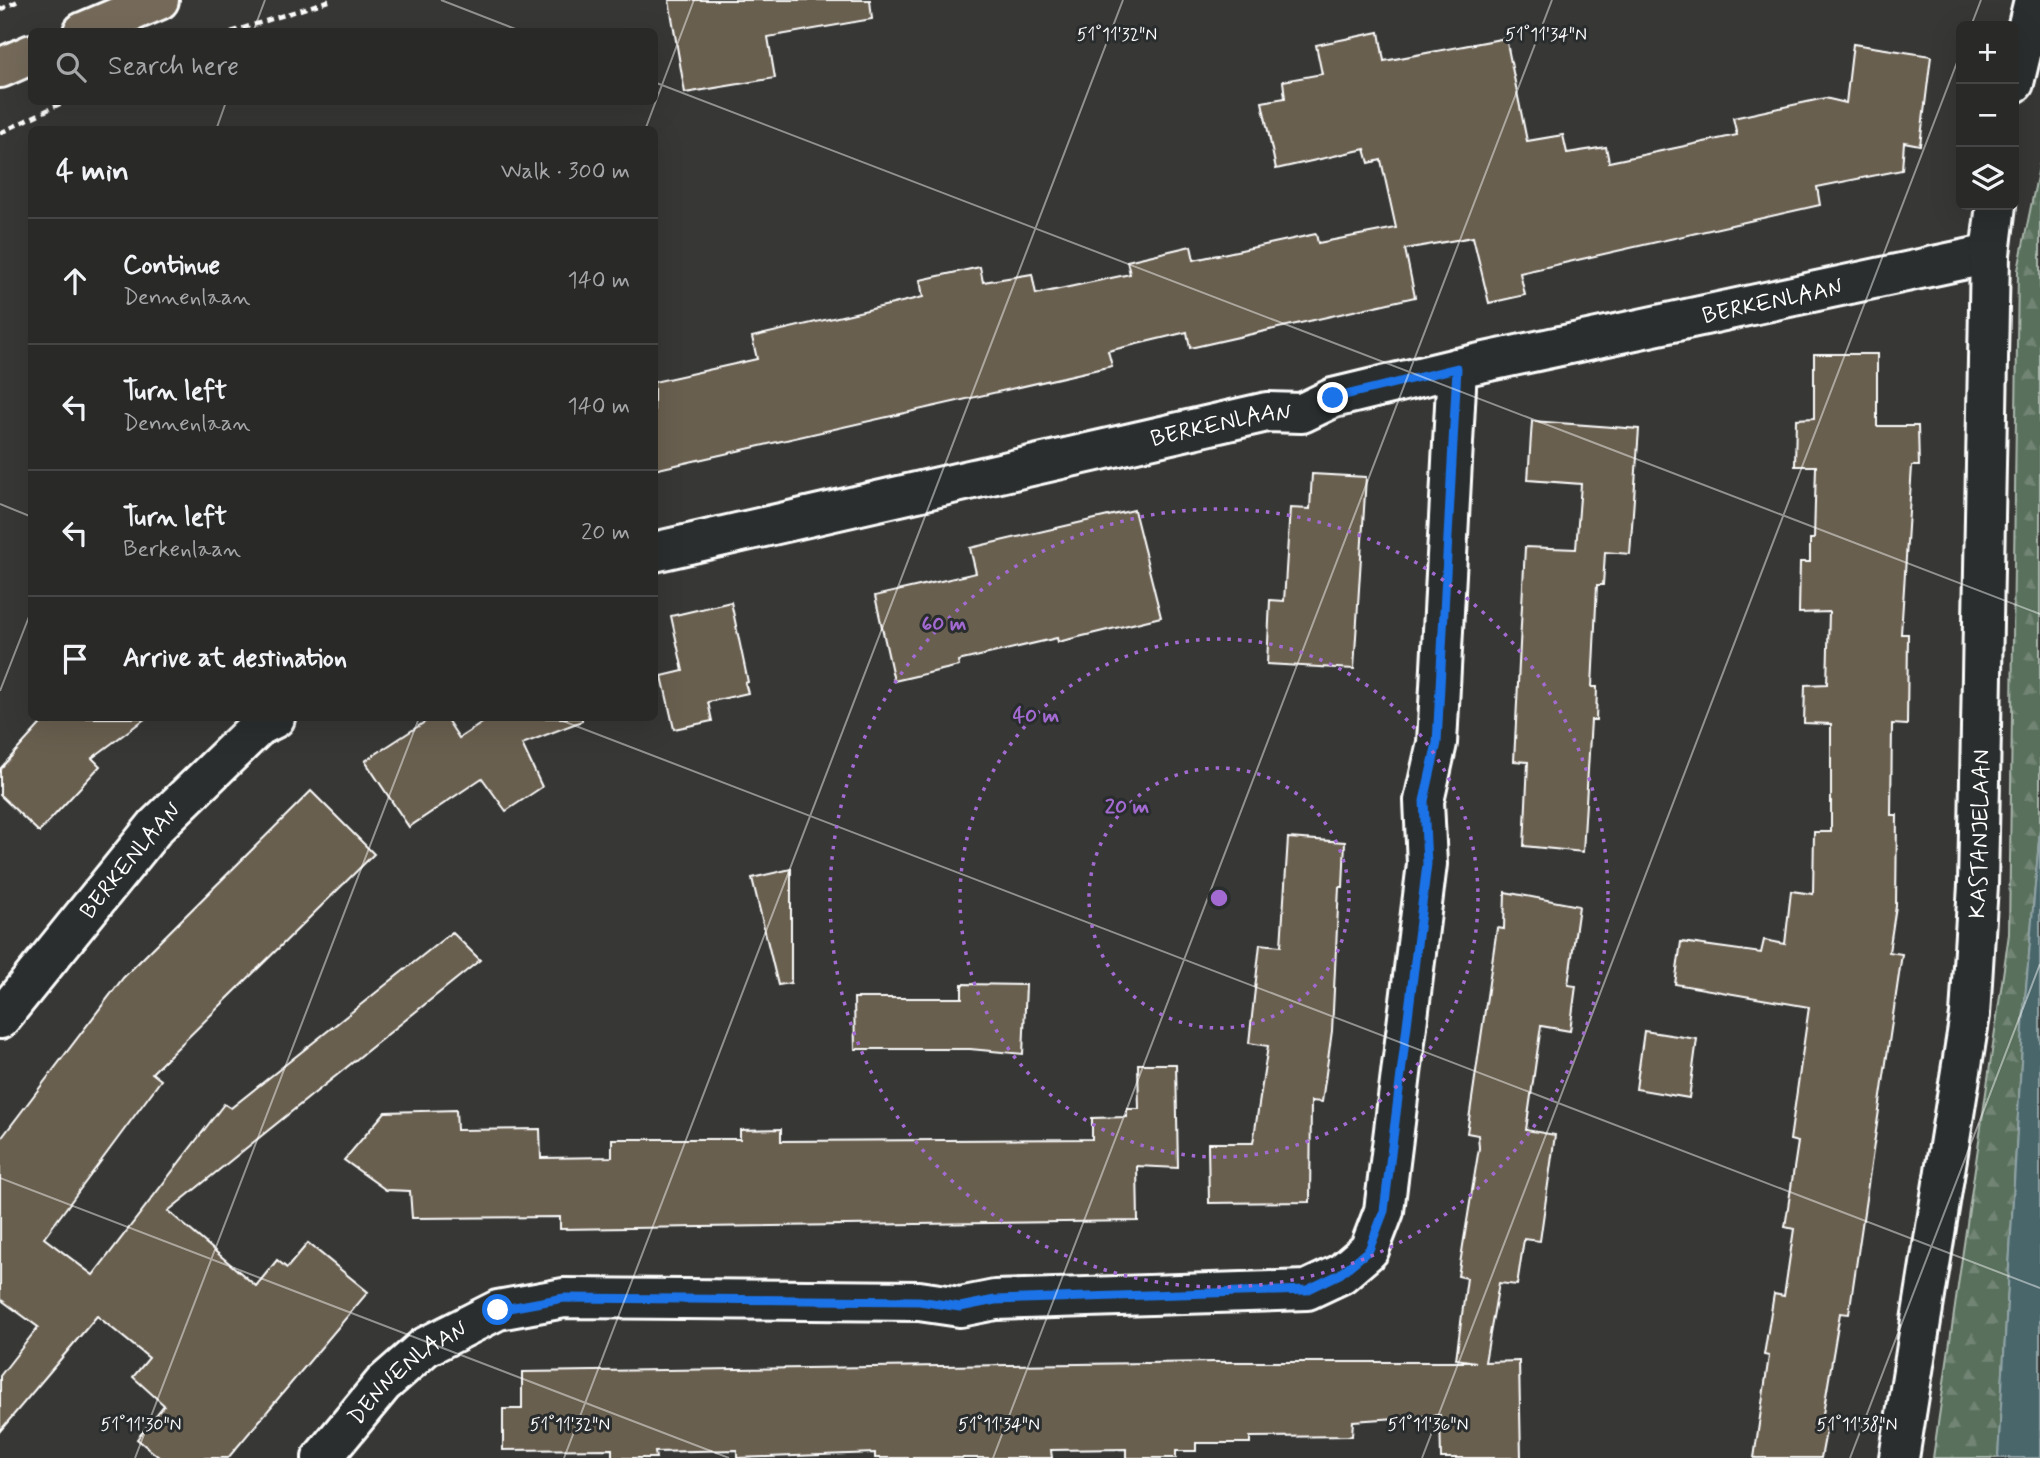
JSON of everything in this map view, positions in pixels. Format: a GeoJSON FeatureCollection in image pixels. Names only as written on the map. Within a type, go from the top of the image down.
{"type":"FeatureCollection","features":[{"type":"Feature","properties":{"kind":"main road"},"geometry":{"type":"LineString","coordinates":[[92,28],[159,0]]}},
{"type":"Feature","properties":{"kind":"main road"},"geometry":{"type":"LineString","coordinates":[[0,68],[28,56]]}},
{"type":"Feature","properties":{"kind":"street"},"geometry":{"type":"LineString","coordinates":[[2019,62],[2034,0]]}},
{"type":"Feature","properties":{"kind":"street","name":"KASTANJELAAN"},"geometry":{"type":"LineString","coordinates":[[1899,1458],[1970,1015],[1978,885],[1990,254],[1995,210]]}},
{"type":"Feature","properties":{"kind":"street","name":"BERKENLAAN"},"geometry":{"type":"LineString","coordinates":[[658,551],[1268,412],[1302,413],[1333,398],[1457,368],[1990,254]]}},
{"type":"Feature","properties":{"kind":"street","name":"DENNENLAAN"},"geometry":{"type":"LineString","coordinates":[[322,1458],[383,1384],[425,1347],[498,1310],[564,1298],[919,1301],[960,1307],[995,1300],[1307,1290],[1340,1274],[1369,1250],[1384,1211],[1427,864],[1424,801],[1437,743],[1457,368]]}},
{"type":"Feature","properties":{"kind":"street","name":"BERKENLAAN"},"geometry":{"type":"LineString","coordinates":[[0,1019],[156,826],[259,726],[269,721]]}},
{"type":"Feature","properties":{"kind":"path"},"geometry":{"type":"LineString","coordinates":[[0,10],[20,0]]}},
{"type":"Feature","properties":{"kind":"path"},"geometry":{"type":"LineString","coordinates":[[244,28],[331,0]]}},
{"type":"Feature","properties":{"kind":"path"},"geometry":{"type":"LineString","coordinates":[[0,133],[58,105]]}},
{"type":"Feature","properties":{"kind":"green space"},"geometry":{"type":"Polygon","coordinates":[[[2040,162],[2040,829],[2024,1011],[1998,1458],[1933,1458],[2009,934],[2018,270],[2040,162]]]}},
{"type":"Feature","properties":{"kind":"water"},"geometry":{"type":"Polygon","coordinates":[[[2040,829],[2040,1458],[1998,1458],[2024,1011],[2040,829]]]}},
{"type":"Feature","properties":{"kind":"building"},"geometry":{"type":"Polygon","coordinates":[[[669,0],[870,0],[872,19],[768,37],[775,78],[685,93],[669,0]]]}},
{"type":"Feature","properties":{"kind":"building"},"geometry":{"type":"Polygon","coordinates":[[[1379,32],[1384,61],[1506,38],[1527,141],[1563,135],[1567,153],[1606,147],[1609,162],[1737,135],[1733,118],[1825,98],[1846,103],[1853,44],[1931,56],[1920,145],[1904,142],[1902,170],[1817,187],[1820,205],[1520,273],[1525,295],[1489,303],[1473,237],[1405,249],[1415,297],[1190,348],[1187,332],[1108,351],[1112,366],[658,469],[658,381],[757,359],[752,337],[923,297],[920,280],[980,267],[983,282],[1032,274],[1036,294],[1130,274],[1127,261],[1191,246],[1194,260],[1316,234],[1318,243],[1396,228],[1381,160],[1369,163],[1365,149],[1276,169],[1262,102],[1285,98],[1283,81],[1322,74],[1316,45],[1379,32]]]}},
{"type":"Feature","properties":{"kind":"building"},"geometry":{"type":"Polygon","coordinates":[[[1814,354],[1877,354],[1877,426],[1918,426],[1919,466],[1912,466],[1901,634],[1908,634],[1907,725],[1892,724],[1891,815],[1897,815],[1896,906],[1889,952],[1902,954],[1849,1314],[1840,1313],[1822,1420],[1828,1421],[1821,1458],[1754,1458],[1769,1356],[1764,1355],[1774,1294],[1784,1296],[1794,1229],[1785,1227],[1798,1142],[1790,1140],[1809,1007],[1675,984],[1681,942],[1761,953],[1764,940],[1785,944],[1791,891],[1813,894],[1814,832],[1831,832],[1831,724],[1804,723],[1805,685],[1827,684],[1829,612],[1799,613],[1800,562],[1810,562],[1810,539],[1814,539],[1816,466],[1795,466],[1796,419],[1814,418],[1814,354]]]}},
{"type":"Feature","properties":{"kind":"building"},"geometry":{"type":"Polygon","coordinates":[[[1532,421],[1639,429],[1630,554],[1605,552],[1603,585],[1597,585],[1592,687],[1597,687],[1596,720],[1591,720],[1583,852],[1524,846],[1528,762],[1514,761],[1525,547],[1576,549],[1581,484],[1528,480],[1532,421]]]}},
{"type":"Feature","properties":{"kind":"building"},"geometry":{"type":"Polygon","coordinates":[[[1312,474],[1366,477],[1354,669],[1267,664],[1270,600],[1284,601],[1290,508],[1310,509],[1312,474]]]}},
{"type":"Feature","properties":{"kind":"building"},"geometry":{"type":"Polygon","coordinates":[[[1134,510],[1161,617],[1058,642],[1057,638],[958,661],[959,666],[894,681],[875,596],[976,573],[970,548],[1134,510]]]}},
{"type":"Feature","properties":{"kind":"building"},"geometry":{"type":"Polygon","coordinates":[[[731,602],[748,693],[708,702],[712,721],[674,729],[662,676],[683,671],[671,616],[731,602]]]}},
{"type":"Feature","properties":{"kind":"building"},"geometry":{"type":"Polygon","coordinates":[[[43,721],[142,721],[92,758],[100,766],[39,832],[0,795],[0,769],[43,721]]]}},
{"type":"Feature","properties":{"kind":"building"},"geometry":{"type":"Polygon","coordinates":[[[426,721],[448,721],[459,738],[485,721],[582,721],[522,744],[542,787],[506,811],[482,778],[409,827],[365,761],[426,721]]]}},
{"type":"Feature","properties":{"kind":"building"},"geometry":{"type":"Polygon","coordinates":[[[311,791],[374,854],[152,1073],[161,1080],[44,1238],[93,1275],[224,1104],[231,1108],[452,932],[480,960],[168,1211],[256,1286],[277,1260],[287,1268],[308,1243],[368,1292],[228,1458],[160,1458],[137,1439],[164,1405],[133,1377],[149,1358],[97,1316],[0,1431],[0,1376],[38,1327],[0,1299],[0,1140],[123,978],[311,791]]]}},
{"type":"Feature","properties":{"kind":"building"},"geometry":{"type":"Polygon","coordinates":[[[1288,838],[1345,842],[1343,887],[1339,887],[1332,1031],[1322,1102],[1311,1101],[1310,1202],[1209,1203],[1208,1143],[1253,1143],[1268,1046],[1249,1043],[1260,944],[1281,946],[1288,838]]]}},
{"type":"Feature","properties":{"kind":"building"},"geometry":{"type":"Polygon","coordinates":[[[791,869],[791,983],[778,985],[752,878],[791,869]]]}},
{"type":"Feature","properties":{"kind":"building"},"geometry":{"type":"Polygon","coordinates":[[[1505,892],[1579,906],[1568,985],[1576,986],[1570,1031],[1541,1026],[1526,1130],[1555,1135],[1540,1241],[1524,1239],[1517,1285],[1499,1283],[1485,1362],[1519,1361],[1521,1458],[1441,1458],[1440,1415],[1353,1421],[1352,1436],[1250,1437],[1250,1443],[1196,1443],[1196,1451],[1176,1451],[1176,1458],[1126,1458],[1126,1449],[1051,1450],[1052,1458],[875,1458],[875,1453],[737,1458],[737,1450],[655,1452],[656,1458],[612,1458],[612,1449],[503,1450],[503,1409],[522,1409],[522,1372],[1216,1362],[1476,1362],[1456,1359],[1467,1278],[1458,1276],[1479,1148],[1478,1135],[1467,1133],[1497,928],[1504,929],[1505,892]]]}},
{"type":"Feature","properties":{"kind":"building"},"geometry":{"type":"Polygon","coordinates":[[[962,984],[1026,985],[1023,1054],[970,1049],[855,1049],[854,998],[962,998],[962,984]]]}},
{"type":"Feature","properties":{"kind":"building"},"geometry":{"type":"Polygon","coordinates":[[[1644,1031],[1697,1039],[1689,1098],[1636,1089],[1644,1031]]]}},
{"type":"Feature","properties":{"kind":"building"},"geometry":{"type":"Polygon","coordinates":[[[1138,1064],[1176,1064],[1178,1168],[1137,1166],[1138,1221],[560,1229],[560,1217],[412,1218],[410,1191],[386,1190],[344,1160],[385,1112],[456,1110],[457,1130],[540,1129],[541,1158],[612,1157],[612,1139],[740,1139],[740,1130],[781,1129],[781,1141],[1092,1139],[1092,1118],[1127,1117],[1127,1109],[1139,1109],[1138,1064]]]}},
{"type":"Feature","properties":{"kind":"route"},"geometry":{"type":"LineString","coordinates":[[498,1310],[564,1298],[919,1301],[960,1307],[995,1300],[1307,1290],[1340,1274],[1369,1250],[1384,1211],[1427,864],[1424,801],[1437,743],[1457,368],[1333,398]]}}]}
